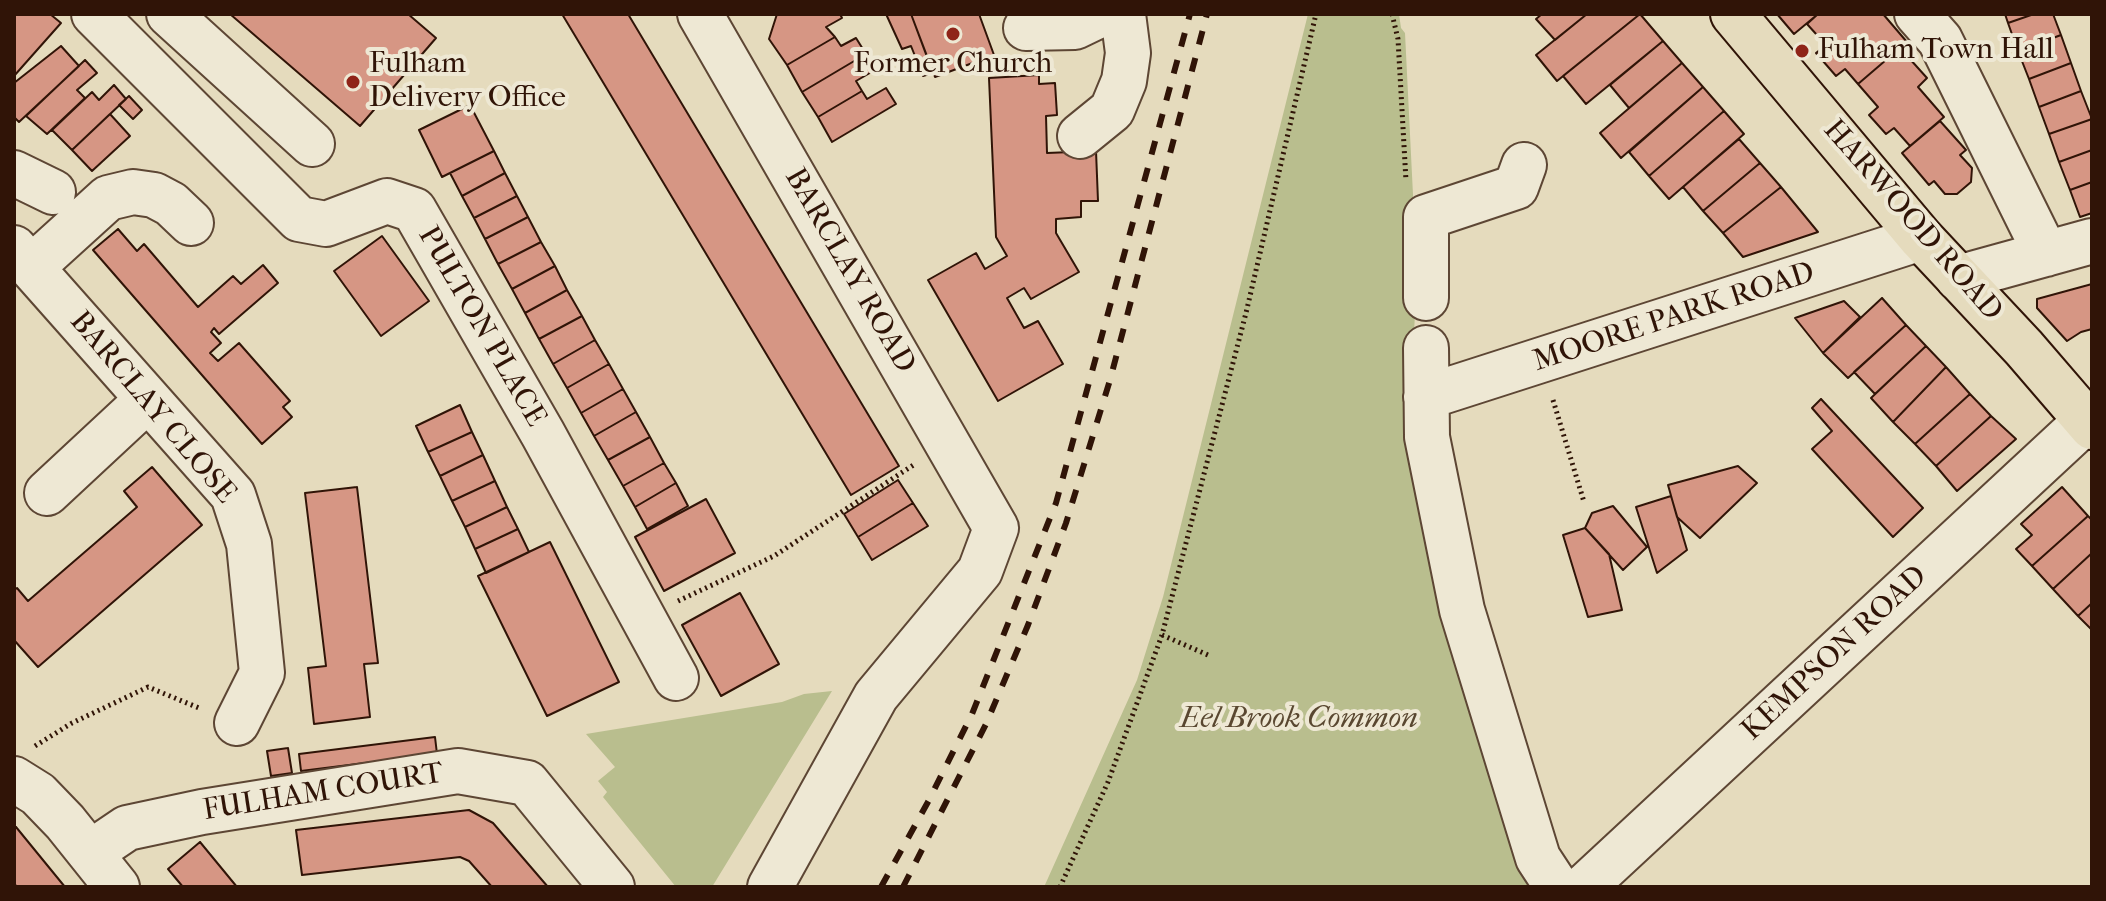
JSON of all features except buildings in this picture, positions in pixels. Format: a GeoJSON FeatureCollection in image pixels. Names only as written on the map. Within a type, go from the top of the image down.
{"type":"FeatureCollection","features":[{"type":"Feature","properties":{"kind":"main road","name":"HARWOOD ROAD"},"geometry":{"type":"LineString","coordinates":[[1733,14],[1921,238],[2089,424]]}},
{"type":"Feature","properties":{"kind":"street","name":"PULTON PLACE"},"geometry":{"type":"LineString","coordinates":[[94,14],[299,219],[326,224],[387,201],[414,210],[646,619],[676,678]]}},
{"type":"Feature","properties":{"kind":"street"},"geometry":{"type":"LineString","coordinates":[[1026,28],[1075,27],[1102,14]]}},
{"type":"Feature","properties":{"kind":"street"},"geometry":{"type":"LineString","coordinates":[[1080,136],[1112,110],[1124,81],[1128,53],[1123,14]]}},
{"type":"Feature","properties":{"kind":"street"},"geometry":{"type":"LineString","coordinates":[[1917,14],[1940,40],[2046,254]]}},
{"type":"Feature","properties":{"kind":"street","name":"BARCLAY ROAD"},"geometry":{"type":"LineString","coordinates":[[703,15],[996,528],[980,571],[876,696],[770,887]]}},
{"type":"Feature","properties":{"kind":"street"},"geometry":{"type":"LineString","coordinates":[[142,63],[174,19],[312,144]]}},
{"type":"Feature","properties":{"kind":"street"},"geometry":{"type":"LineString","coordinates":[[1426,298],[1426,217],[1516,187],[1524,165]]}},
{"type":"Feature","properties":{"kind":"street"},"geometry":{"type":"LineString","coordinates":[[14,173],[53,192]]}},
{"type":"Feature","properties":{"kind":"street"},"geometry":{"type":"LineString","coordinates":[[23,258],[108,198],[133,192],[154,195],[171,204],[191,223]]}},
{"type":"Feature","properties":{"kind":"street","name":"MOORE PARK ROAD"},"geometry":{"type":"LineString","coordinates":[[1426,397],[1921,238]]}},
{"type":"Feature","properties":{"kind":"street"},"geometry":{"type":"LineString","coordinates":[[1958,278],[2092,241]]}},
{"type":"Feature","properties":{"kind":"street","name":"BARCLAY CLOSE"},"geometry":{"type":"LineString","coordinates":[[23,258],[233,495],[249,544],[262,673],[237,723]]}},
{"type":"Feature","properties":{"kind":"street"},"geometry":{"type":"LineString","coordinates":[[1426,348],[1427,437],[1462,610],[1538,858],[1557,887]]}},
{"type":"Feature","properties":{"kind":"street"},"geometry":{"type":"LineString","coordinates":[[47,493],[147,400]]}},
{"type":"Feature","properties":{"kind":"street","name":"KEMPSON ROAD"},"geometry":{"type":"LineString","coordinates":[[1584,887],[2089,424]]}},
{"type":"Feature","properties":{"kind":"street"},"geometry":{"type":"LineString","coordinates":[[20,766],[38,794],[117,887]]}},
{"type":"Feature","properties":{"kind":"street","name":"FULHAM COURT"},"geometry":{"type":"LineString","coordinates":[[90,853],[127,828],[202,812],[458,771],[527,783],[612,887]]}},
{"type":"Feature","properties":{"kind":"path"},"geometry":{"type":"LineString","coordinates":[[1062,886],[1108,782],[1162,635],[1246,313],[1316,14]]}},
{"type":"Feature","properties":{"kind":"path"},"geometry":{"type":"LineString","coordinates":[[1542,360],[1584,502]]}},
{"type":"Feature","properties":{"kind":"path"},"geometry":{"type":"LineString","coordinates":[[646,619],[703,588],[774,556],[924,458],[947,439]]}},
{"type":"Feature","properties":{"kind":"path"},"geometry":{"type":"LineString","coordinates":[[1162,635],[1208,655]]}},
{"type":"Feature","properties":{"kind":"path"},"geometry":{"type":"LineString","coordinates":[[20,766],[72,723],[148,687],[237,723]]}},
{"type":"Feature","properties":{"kind":"green space","name":"Eel Brook Common"},"geometry":{"type":"Polygon","coordinates":[[[1308,14],[1399,14],[1405,33],[1417,276],[1408,447],[1434,582],[1534,887],[1044,887],[1137,680],[1163,597],[1308,14]]]}},
{"type":"Feature","properties":{"kind":"green space"},"geometry":{"type":"Polygon","coordinates":[[[832,691],[712,887],[676,887],[603,797],[607,792],[598,781],[615,767],[586,734],[832,691]]]}},
{"type":"Feature","properties":{"kind":"railway"},"geometry":{"type":"LineString","coordinates":[[881,887],[972,714],[1056,503],[1190,14]]}},
{"type":"Feature","properties":{"kind":"railway"},"geometry":{"type":"LineString","coordinates":[[903,887],[986,724],[1028,625],[1066,523],[1110,380],[1207,14]]}},
{"type":"Feature","properties":{"kind":"place","name":"Former Church"},"geometry":{"type":"Point","coordinates":[953,34]}},
{"type":"Feature","properties":{"kind":"place","name":"Fulham Town Hall"},"geometry":{"type":"Point","coordinates":[1802,51]}},
{"type":"Feature","properties":{"kind":"place","name":"Fulham Delivery Office"},"geometry":{"type":"Point","coordinates":[353,82]}}]}
